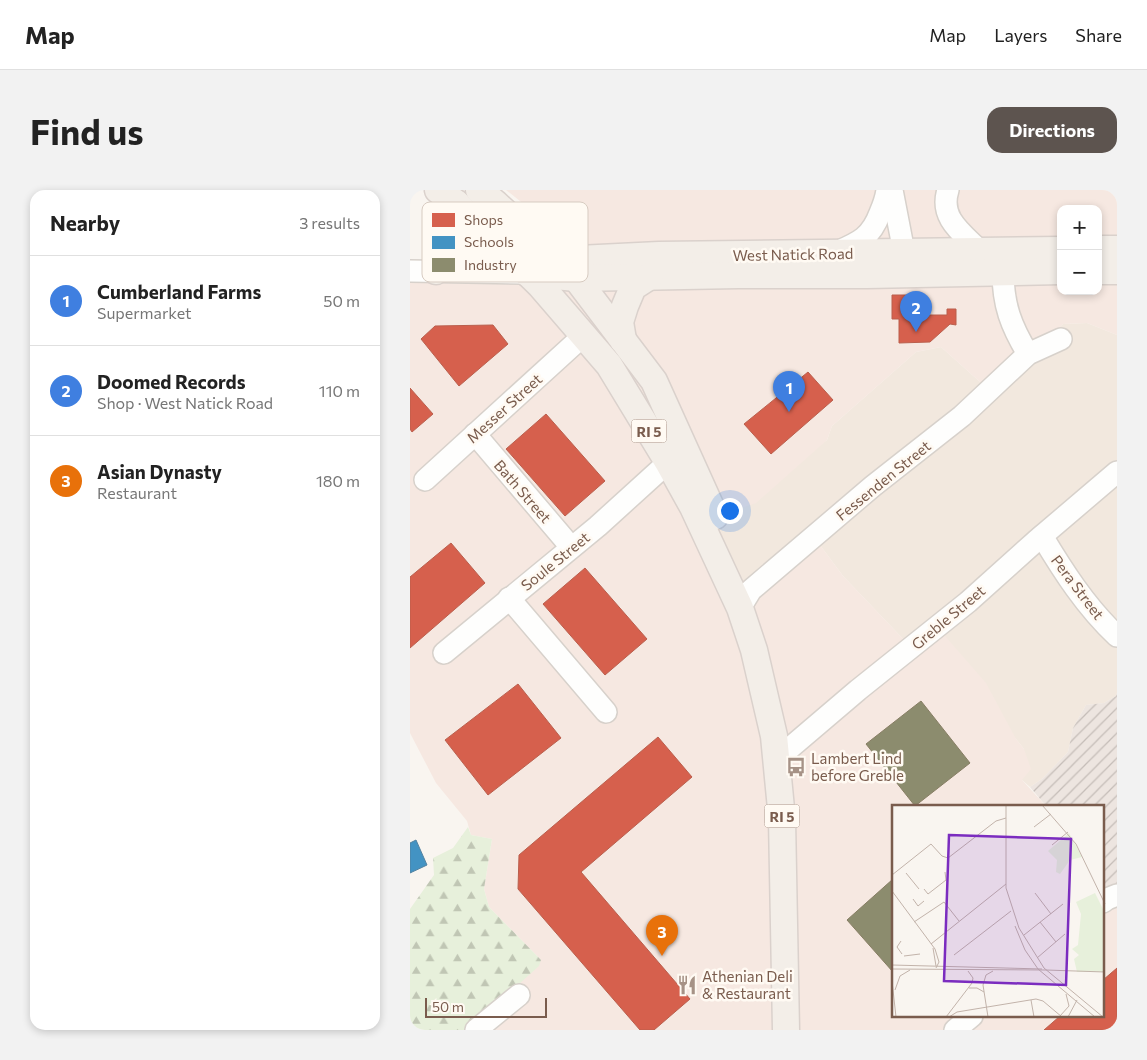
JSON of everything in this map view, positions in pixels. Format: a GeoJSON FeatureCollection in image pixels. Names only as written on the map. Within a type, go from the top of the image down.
{"type":"FeatureCollection","features":[{"type":"Feature","properties":{"kind":"main road","name":"RI 5"},"geometry":{"type":"LineString","coordinates":[[479,190],[494,202]]}},
{"type":"Feature","properties":{"kind":"main road"},"geometry":{"type":"LineString","coordinates":[[1102,249],[1117,249]]}},
{"type":"Feature","properties":{"kind":"main road","name":"West Natick Road"},"geometry":{"type":"LineString","coordinates":[[588,271],[650,276],[904,263],[980,251],[1057,250]]}},
{"type":"Feature","properties":{"kind":"main road","name":"West Natick Road"},"geometry":{"type":"LineString","coordinates":[[588,266],[659,255],[832,254],[1003,272],[1057,271]]}},
{"type":"Feature","properties":{"kind":"main road"},"geometry":{"type":"LineString","coordinates":[[1102,271],[1117,271]]}},
{"type":"Feature","properties":{"kind":"main road"},"geometry":{"type":"LineString","coordinates":[[624,340],[620,322],[625,306],[634,287],[650,276]]}},
{"type":"Feature","properties":{"kind":"main road","name":"RI 5"},"geometry":{"type":"LineString","coordinates":[[537,282],[609,365],[668,462],[693,508],[740,608],[754,650],[774,736],[777,759],[782,819],[786,1030]]}},
{"type":"Feature","properties":{"kind":"main road","name":"RI 5"},"geometry":{"type":"LineString","coordinates":[[577,282],[654,381],[710,502],[734,562],[740,608]]}},
{"type":"Feature","properties":{"kind":"street"},"geometry":{"type":"LineString","coordinates":[[832,254],[857,244],[873,229],[882,209],[887,190]]}},
{"type":"Feature","properties":{"kind":"street"},"geometry":{"type":"LineString","coordinates":[[892,190],[904,263]]}},
{"type":"Feature","properties":{"kind":"street"},"geometry":{"type":"LineString","coordinates":[[948,190],[946,211],[949,218],[980,251]]}},
{"type":"Feature","properties":{"kind":"street"},"geometry":{"type":"LineString","coordinates":[[1003,272],[1005,306],[1014,332],[1028,354]]}},
{"type":"Feature","properties":{"kind":"street","name":"Messer Street"},"geometry":{"type":"LineString","coordinates":[[425,480],[583,336]]}},
{"type":"Feature","properties":{"kind":"street","name":"Fessenden Street"},"geometry":{"type":"LineString","coordinates":[[740,608],[750,590],[873,486],[962,416],[1028,354],[1060,339]]}},
{"type":"Feature","properties":{"kind":"street","name":"Bath Street"},"geometry":{"type":"LineString","coordinates":[[475,434],[571,547]]}},
{"type":"Feature","properties":{"kind":"street","name":"Soule Street"},"geometry":{"type":"LineString","coordinates":[[444,653],[626,502],[663,467]]}},
{"type":"Feature","properties":{"kind":"street","name":"Greble Street"},"geometry":{"type":"LineString","coordinates":[[777,759],[858,690],[968,602],[1117,472]]}},
{"type":"Feature","properties":{"kind":"street","name":"Pera Street"},"geometry":{"type":"LineString","coordinates":[[1042,536],[1066,576],[1117,636]]}},
{"type":"Feature","properties":{"kind":"street"},"geometry":{"type":"LineString","coordinates":[[509,598],[606,712]]}},
{"type":"Feature","properties":{"kind":"street"},"geometry":{"type":"LineString","coordinates":[[1104,901],[1117,895]]}},
{"type":"Feature","properties":{"kind":"street"},"geometry":{"type":"LineString","coordinates":[[476,1030],[519,995]]}},
{"type":"Feature","properties":{"kind":"street"},"geometry":{"type":"LineString","coordinates":[[956,1030],[970,1018]]}},
{"type":"Feature","properties":{"kind":"shaded area"},"geometry":{"type":"Polygon","coordinates":[[[506,190],[1117,190],[1117,335],[1087,323],[1063,324],[988,389],[941,347],[916,352],[832,426],[827,440],[756,503],[717,516],[716,521],[732,561],[738,602],[814,537],[843,576],[907,643],[938,628],[986,683],[1016,739],[1024,749],[1031,769],[1022,780],[1045,805],[892,805],[892,1018],[1104,1018],[1104,903],[1117,898],[1117,1030],[468,1030],[541,960],[489,907],[484,889],[492,839],[471,835],[467,821],[436,783],[410,733],[410,261],[422,260],[422,282],[588,282],[588,202],[521,202],[506,190]]]}},
{"type":"Feature","properties":{"kind":"shaded area"},"geometry":{"type":"Polygon","coordinates":[[[1087,323],[1117,335],[1117,693],[1116,696],[1104,703],[1086,705],[1073,728],[1068,752],[1042,779],[1030,787],[1022,780],[1024,749],[1016,739],[907,643],[843,576],[814,537],[741,603],[732,561],[716,521],[717,516],[827,440],[832,426],[916,352],[941,347],[988,389],[1063,324],[1087,323]]]}},
{"type":"Feature","properties":{"kind":"shaded area"},"geometry":{"type":"Polygon","coordinates":[[[1117,693],[1117,898],[1104,903],[1104,805],[1045,805],[1030,787],[1042,779],[1068,752],[1073,728],[1086,705],[1104,703],[1116,696],[1117,693]]]}},
{"type":"Feature","properties":{"kind":"green space"},"geometry":{"type":"Polygon","coordinates":[[[468,827],[471,835],[492,839],[484,889],[489,907],[541,960],[539,966],[468,1030],[410,1030],[410,909],[434,875],[433,858],[453,848],[468,827]]]}},
{"type":"Feature","properties":{"kind":"building: Shops"},"geometry":{"type":"Polygon","coordinates":[[[892,295],[919,295],[919,315],[947,315],[947,309],[956,309],[956,325],[950,324],[930,342],[899,343],[899,319],[892,319],[892,295]]]}},
{"type":"Feature","properties":{"kind":"building: Shops"},"geometry":{"type":"Polygon","coordinates":[[[493,325],[508,344],[459,386],[421,339],[435,326],[493,325]]]}},
{"type":"Feature","properties":{"kind":"building: Shops"},"geometry":{"type":"Polygon","coordinates":[[[808,372],[833,400],[771,454],[744,424],[808,372]]]}},
{"type":"Feature","properties":{"kind":"building: Shops"},"geometry":{"type":"Polygon","coordinates":[[[410,388],[433,414],[412,432],[410,429],[410,388]]]}},
{"type":"Feature","properties":{"kind":"building: Shops"},"geometry":{"type":"Polygon","coordinates":[[[546,414],[605,481],[565,516],[506,449],[546,414]]]}},
{"type":"Feature","properties":{"kind":"building: Shops"},"geometry":{"type":"Polygon","coordinates":[[[451,543],[485,583],[410,648],[410,577],[451,543]]]}},
{"type":"Feature","properties":{"kind":"building: Shops"},"geometry":{"type":"Polygon","coordinates":[[[585,568],[647,639],[605,675],[543,604],[585,568]]]}},
{"type":"Feature","properties":{"kind":"building: Shops"},"geometry":{"type":"Polygon","coordinates":[[[518,684],[561,738],[488,795],[445,740],[518,684]]]}},
{"type":"Feature","properties":{"kind":"building: Shops"},"geometry":{"type":"Polygon","coordinates":[[[658,737],[692,777],[581,872],[690,999],[654,1030],[640,1030],[518,889],[519,855],[658,737]]]}},
{"type":"Feature","properties":{"kind":"building: Shops"},"geometry":{"type":"Polygon","coordinates":[[[1117,968],[1117,1030],[1044,1030],[1058,1018],[1104,1018],[1104,979],[1117,968]]]}},
{"type":"Feature","properties":{"kind":"building: Schools"},"geometry":{"type":"Polygon","coordinates":[[[416,840],[427,865],[410,873],[410,843],[416,840]]]}},
{"type":"Feature","properties":{"kind":"building: Industry"},"geometry":{"type":"Polygon","coordinates":[[[921,701],[970,763],[914,805],[866,744],[921,701]]]}},
{"type":"Feature","properties":{"kind":"building: Industry"},"geometry":{"type":"Polygon","coordinates":[[[892,880],[892,971],[847,920],[892,880]]]}},
{"type":"Feature","properties":{"kind":"place","name":"Doomed Records"},"geometry":{"type":"Point","coordinates":[916,332]}},
{"type":"Feature","properties":{"kind":"place","name":"Cumberland Farms"},"geometry":{"type":"Point","coordinates":[789,412]}},
{"type":"Feature","properties":{"kind":"place","name":"Lambert Lind before Greble"},"geometry":{"type":"Point","coordinates":[796,767]}},
{"type":"Feature","properties":{"kind":"place","name":"Asian Dynasty"},"geometry":{"type":"Point","coordinates":[662,956]}},
{"type":"Feature","properties":{"kind":"place","name":"Athenian Deli & Restaurant"},"geometry":{"type":"Point","coordinates":[687,985]}}]}
